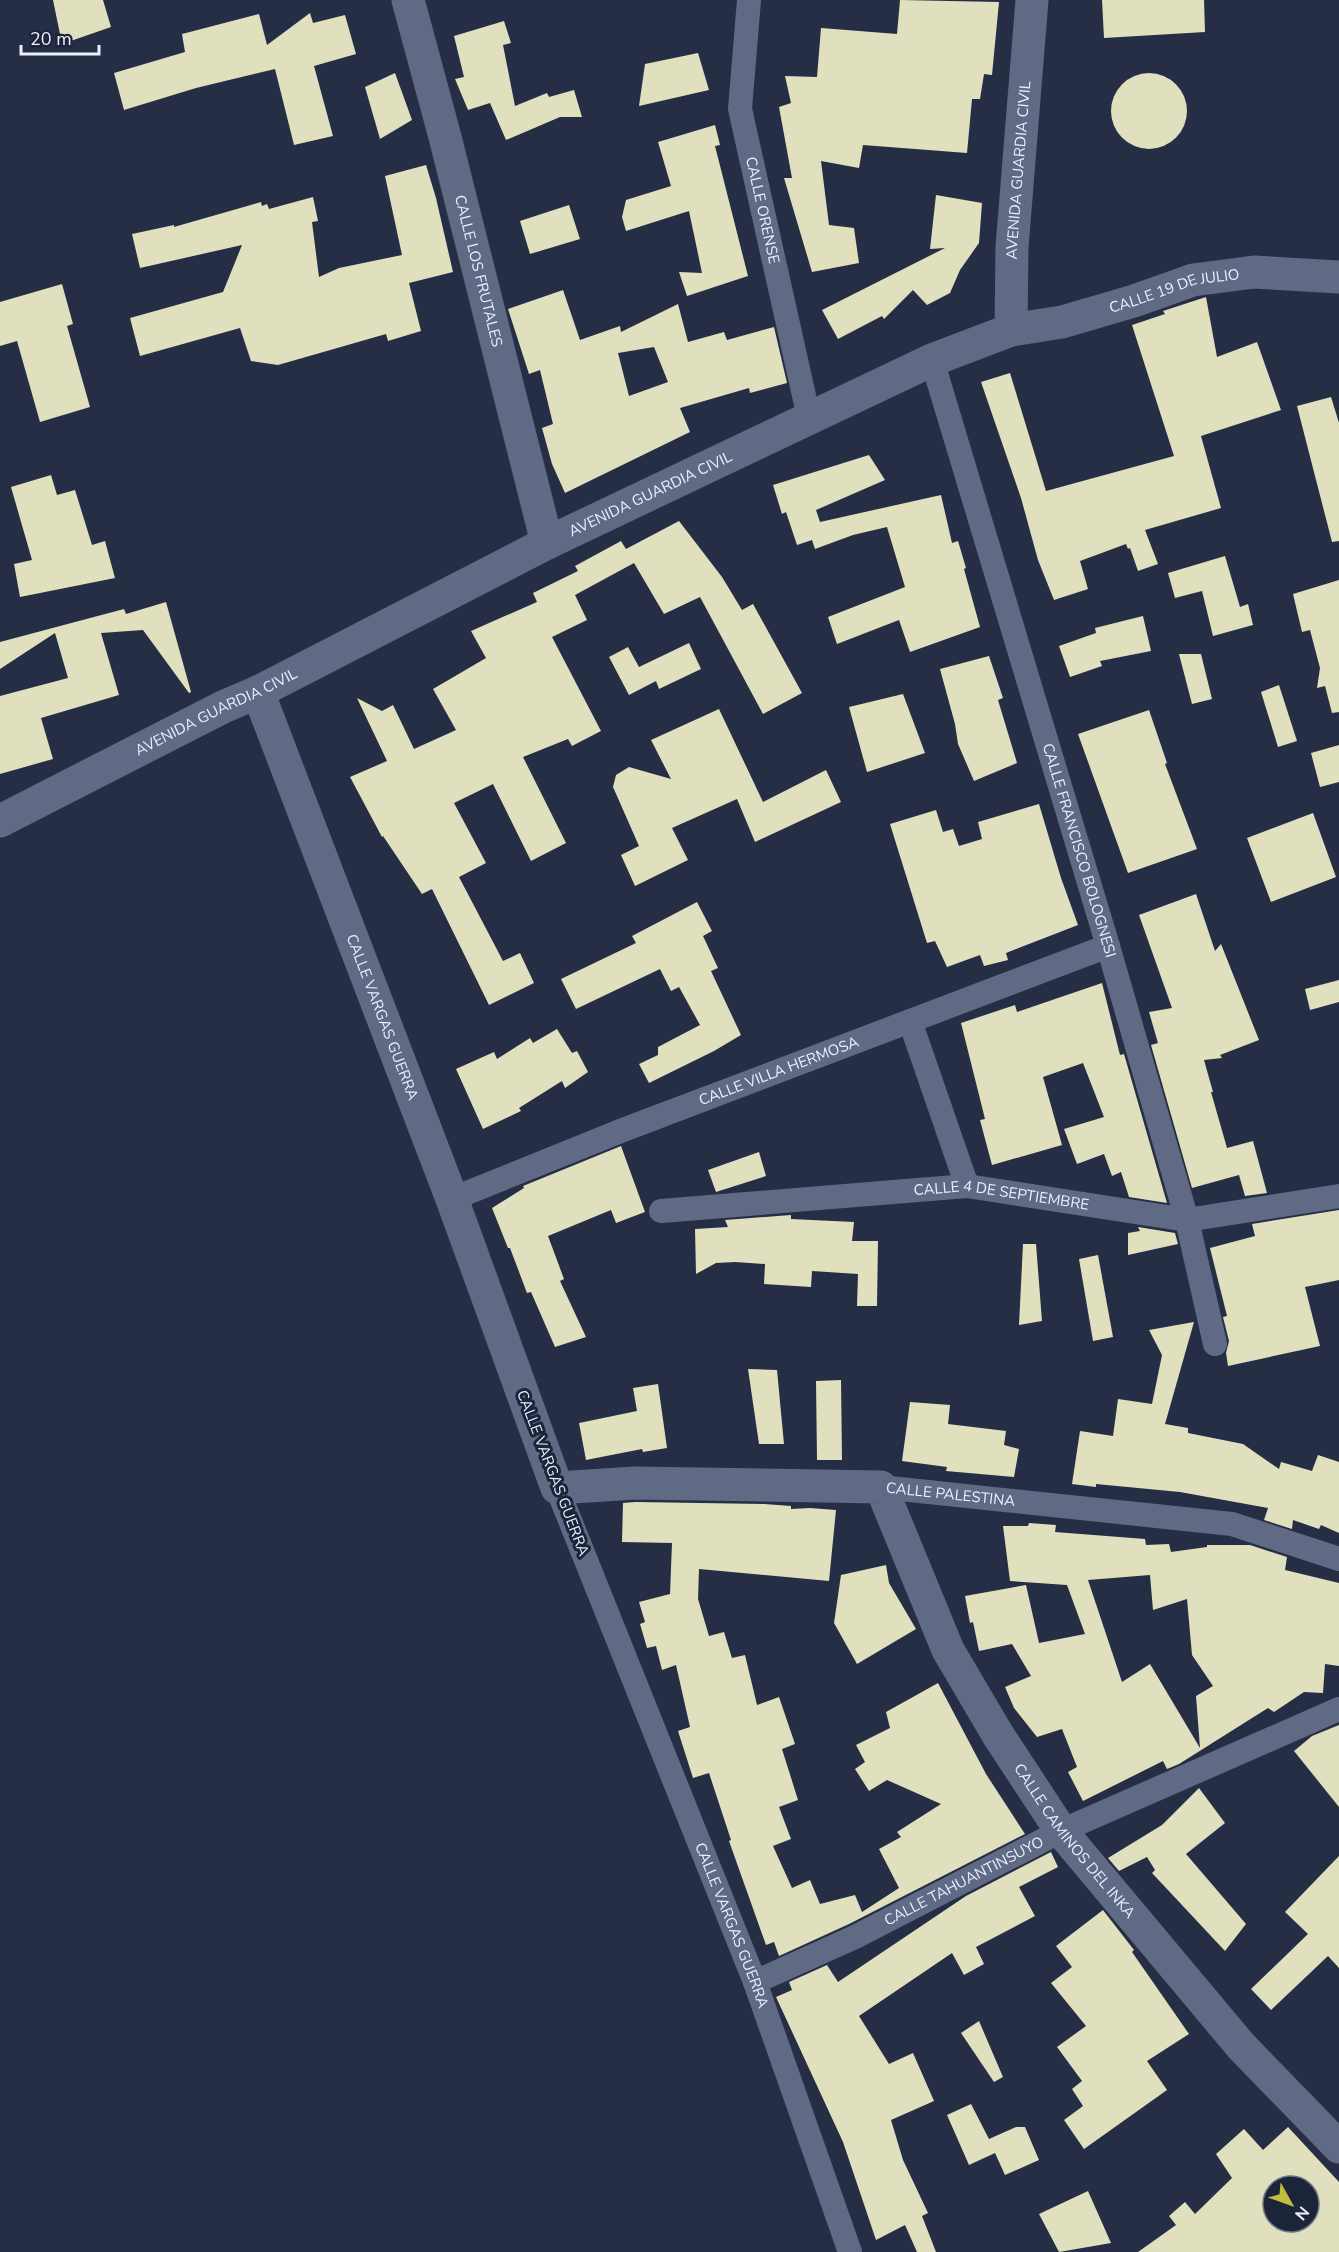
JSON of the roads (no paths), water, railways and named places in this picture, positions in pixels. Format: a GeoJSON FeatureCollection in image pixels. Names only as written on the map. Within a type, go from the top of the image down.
{"type":"FeatureCollection","features":[{"type":"Feature","properties":{"kind":"street","name":"CALLE LOS FRUTALES"},"geometry":{"type":"LineString","coordinates":[[408,0],[480,275],[546,543]]}},
{"type":"Feature","properties":{"kind":"street","name":"CALLE ORENSE"},"geometry":{"type":"LineString","coordinates":[[749,0],[740,109],[809,418]]}},
{"type":"Feature","properties":{"kind":"street","name":"AVENIDA GUARDIA CIVIL"},"geometry":{"type":"LineString","coordinates":[[0,821],[223,707],[258,692],[546,543],[728,459],[932,360],[1011,330],[1011,247],[1032,0]]}},
{"type":"Feature","properties":{"kind":"street","name":"CALLE 19 DE JULIO"},"geometry":{"type":"LineString","coordinates":[[1011,330],[1062,322],[1134,301],[1193,280],[1254,272],[1339,276]]}},
{"type":"Feature","properties":{"kind":"street","name":"CALLE FRANCISCO BOLOGNESI"},"geometry":{"type":"LineString","coordinates":[[932,360],[1108,946],[1187,1220],[1215,1344]]}},
{"type":"Feature","properties":{"kind":"street","name":"CALLE VARGAS GUERRA"},"geometry":{"type":"LineString","coordinates":[[258,692],[452,1199],[557,1488],[755,1982],[850,2252]]}},
{"type":"Feature","properties":{"kind":"street","name":"CALLE VILLA HERMOSA"},"geometry":{"type":"LineString","coordinates":[[452,1199],[623,1130],[1108,946]]}},
{"type":"Feature","properties":{"kind":"street"},"geometry":{"type":"LineString","coordinates":[[910,1021],[967,1186]]}},
{"type":"Feature","properties":{"kind":"street","name":"CALLE 4 DE SEPTIEMBRE"},"geometry":{"type":"LineString","coordinates":[[661,1211],[967,1186],[1187,1220],[1339,1196]]}},
{"type":"Feature","properties":{"kind":"street","name":"CALLE PALESTINA"},"geometry":{"type":"LineString","coordinates":[[557,1488],[635,1483],[881,1487],[1232,1524],[1339,1559]]}},
{"type":"Feature","properties":{"kind":"street","name":"CALLE CAMINOS DEL INKA"},"geometry":{"type":"LineString","coordinates":[[881,1487],[948,1650],[998,1735],[1061,1831],[1241,2046],[1339,2147]]}},
{"type":"Feature","properties":{"kind":"street","name":"CALLE TAHUANTINSUYO"},"geometry":{"type":"LineString","coordinates":[[755,1982],[855,1936],[1061,1831],[1339,1709]]}}]}
